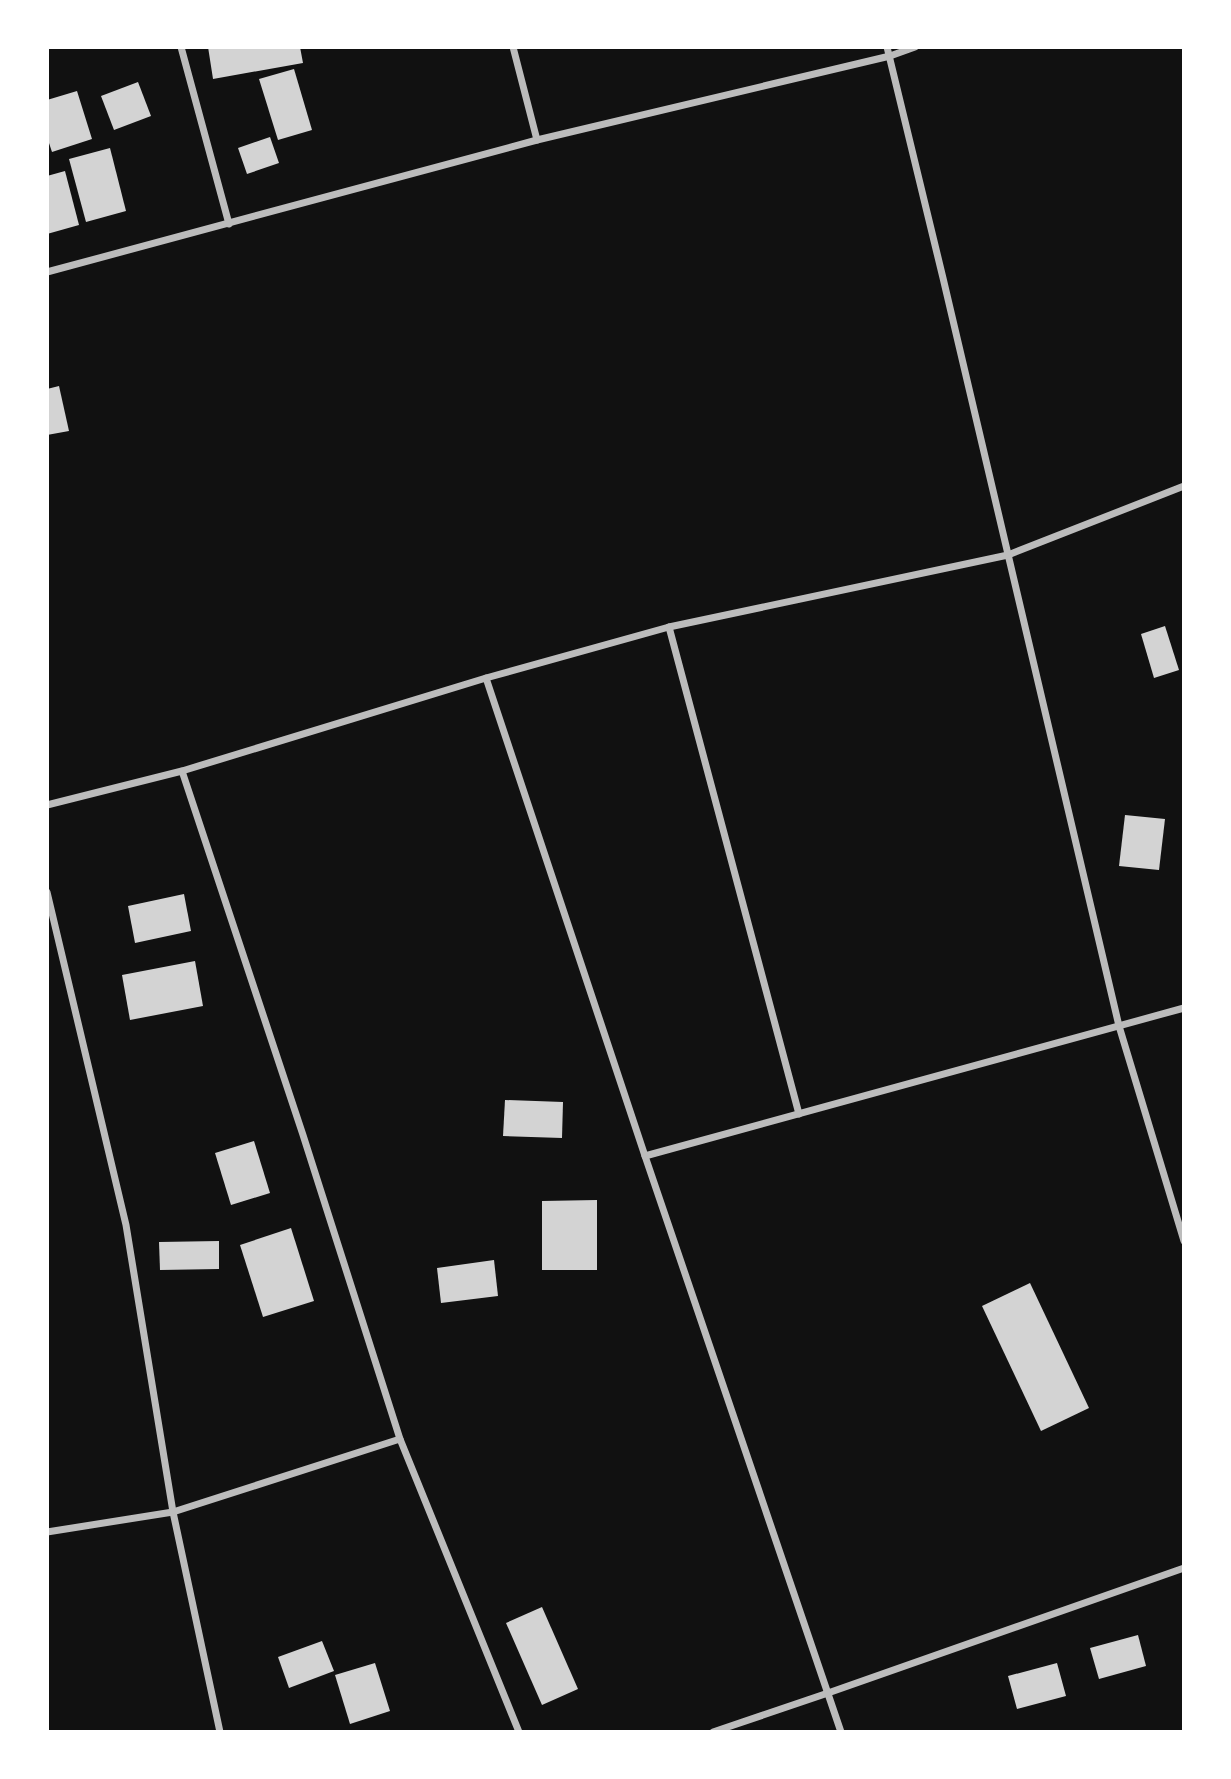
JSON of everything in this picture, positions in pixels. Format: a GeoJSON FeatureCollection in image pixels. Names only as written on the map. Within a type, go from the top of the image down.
{"type":"FeatureCollection","features":[{"type":"Feature","properties":{"kind":"street"},"geometry":{"type":"LineString","coordinates":[[181,47],[229,224]]}},
{"type":"Feature","properties":{"kind":"street"},"geometry":{"type":"LineString","coordinates":[[513,47],[537,140]]}},
{"type":"Feature","properties":{"kind":"street"},"geometry":{"type":"LineString","coordinates":[[47,272],[537,140],[888,51],[915,47]]}},
{"type":"Feature","properties":{"kind":"street"},"geometry":{"type":"LineString","coordinates":[[888,51],[1119,1026],[1184,1241]]}},
{"type":"Feature","properties":{"kind":"street"},"geometry":{"type":"LineString","coordinates":[[47,805],[182,771],[486,678],[669,626],[1007,555],[1184,486]]}},
{"type":"Feature","properties":{"kind":"street"},"geometry":{"type":"LineString","coordinates":[[669,626],[799,1114]]}},
{"type":"Feature","properties":{"kind":"street"},"geometry":{"type":"LineString","coordinates":[[486,678],[841,1732]]}},
{"type":"Feature","properties":{"kind":"street"},"geometry":{"type":"LineString","coordinates":[[182,771],[303,1135],[400,1439],[519,1732]]}},
{"type":"Feature","properties":{"kind":"street"},"geometry":{"type":"LineString","coordinates":[[47,892],[127,1225],[173,1512],[220,1732]]}},
{"type":"Feature","properties":{"kind":"street"},"geometry":{"type":"LineString","coordinates":[[645,1156],[1184,1008]]}},
{"type":"Feature","properties":{"kind":"street"},"geometry":{"type":"LineString","coordinates":[[47,1532],[173,1512],[400,1439]]}},
{"type":"Feature","properties":{"kind":"street"},"geometry":{"type":"LineString","coordinates":[[713,1732],[1184,1568]]}},
{"type":"Feature","properties":{"kind":"building"},"geometry":{"type":"Polygon","coordinates":[[[208,47],[300,47],[303,63],[213,79],[208,47]]]}},
{"type":"Feature","properties":{"kind":"building"},"geometry":{"type":"Polygon","coordinates":[[[294,69],[312,130],[278,140],[259,79],[294,69]]]}},
{"type":"Feature","properties":{"kind":"building"},"geometry":{"type":"Polygon","coordinates":[[[138,82],[151,116],[114,130],[101,96],[138,82]]]}},
{"type":"Feature","properties":{"kind":"building"},"geometry":{"type":"Polygon","coordinates":[[[77,91],[92,139],[52,152],[47,137],[47,100],[77,91]]]}},
{"type":"Feature","properties":{"kind":"building"},"geometry":{"type":"Polygon","coordinates":[[[270,137],[279,163],[247,174],[238,148],[270,137]]]}},
{"type":"Feature","properties":{"kind":"building"},"geometry":{"type":"Polygon","coordinates":[[[110,148],[126,211],[86,222],[69,159],[110,148]]]}},
{"type":"Feature","properties":{"kind":"building"},"geometry":{"type":"Polygon","coordinates":[[[65,171],[79,225],[47,234],[47,176],[65,171]]]}},
{"type":"Feature","properties":{"kind":"building"},"geometry":{"type":"Polygon","coordinates":[[[59,386],[69,431],[47,435],[47,389],[59,386]]]}},
{"type":"Feature","properties":{"kind":"building"},"geometry":{"type":"Polygon","coordinates":[[[1165,626],[1179,670],[1154,678],[1141,634],[1165,626]]]}},
{"type":"Feature","properties":{"kind":"building"},"geometry":{"type":"Polygon","coordinates":[[[1125,815],[1165,819],[1159,870],[1119,866],[1125,815]]]}},
{"type":"Feature","properties":{"kind":"building"},"geometry":{"type":"Polygon","coordinates":[[[184,894],[191,931],[135,943],[128,906],[184,894]]]}},
{"type":"Feature","properties":{"kind":"building"},"geometry":{"type":"Polygon","coordinates":[[[195,961],[203,1006],[130,1020],[122,975],[195,961]]]}},
{"type":"Feature","properties":{"kind":"building"},"geometry":{"type":"Polygon","coordinates":[[[505,1100],[563,1102],[562,1138],[503,1136],[505,1100]]]}},
{"type":"Feature","properties":{"kind":"building"},"geometry":{"type":"Polygon","coordinates":[[[254,1141],[270,1193],[231,1205],[215,1153],[254,1141]]]}},
{"type":"Feature","properties":{"kind":"building"},"geometry":{"type":"Polygon","coordinates":[[[597,1200],[597,1270],[542,1270],[542,1201],[597,1200]]]}},
{"type":"Feature","properties":{"kind":"building"},"geometry":{"type":"Polygon","coordinates":[[[291,1228],[314,1301],[263,1317],[240,1245],[291,1228]]]}},
{"type":"Feature","properties":{"kind":"building"},"geometry":{"type":"Polygon","coordinates":[[[219,1241],[219,1269],[160,1270],[159,1242],[219,1241]]]}},
{"type":"Feature","properties":{"kind":"building"},"geometry":{"type":"Polygon","coordinates":[[[494,1260],[498,1296],[441,1303],[437,1268],[494,1260]]]}},
{"type":"Feature","properties":{"kind":"building"},"geometry":{"type":"Polygon","coordinates":[[[1030,1283],[1089,1408],[1041,1431],[982,1306],[1030,1283]]]}},
{"type":"Feature","properties":{"kind":"building"},"geometry":{"type":"Polygon","coordinates":[[[542,1607],[578,1689],[542,1705],[506,1623],[542,1607]]]}},
{"type":"Feature","properties":{"kind":"building"},"geometry":{"type":"Polygon","coordinates":[[[1138,1635],[1146,1666],[1099,1679],[1090,1648],[1138,1635]]]}},
{"type":"Feature","properties":{"kind":"building"},"geometry":{"type":"Polygon","coordinates":[[[322,1641],[334,1671],[289,1688],[278,1657],[322,1641]]]}},
{"type":"Feature","properties":{"kind":"building"},"geometry":{"type":"Polygon","coordinates":[[[375,1663],[390,1711],[350,1724],[335,1675],[375,1663]]]}},
{"type":"Feature","properties":{"kind":"building"},"geometry":{"type":"Polygon","coordinates":[[[1057,1663],[1066,1696],[1017,1709],[1008,1676],[1057,1663]]]}}]}
